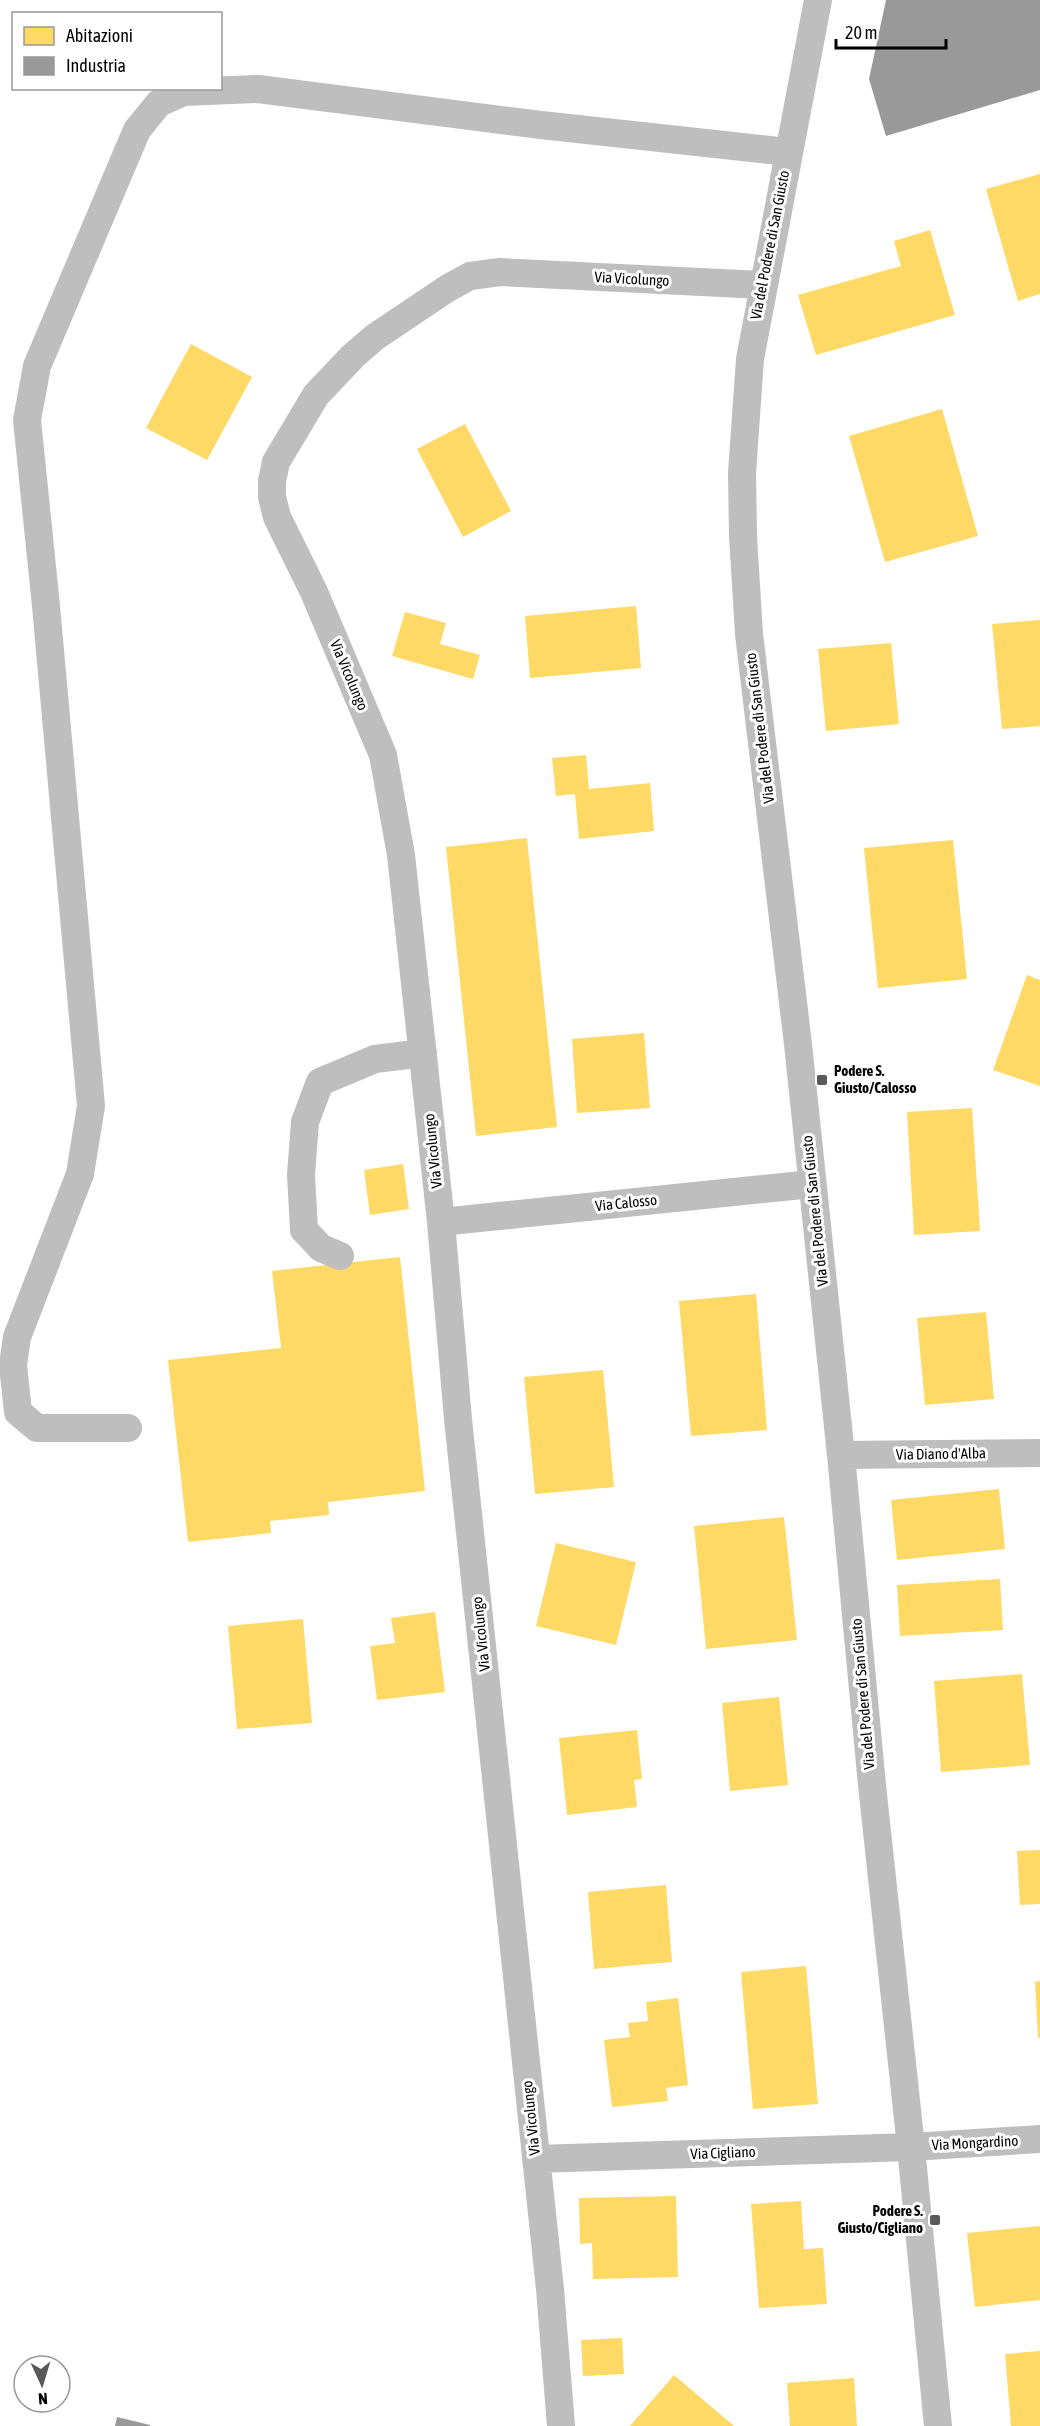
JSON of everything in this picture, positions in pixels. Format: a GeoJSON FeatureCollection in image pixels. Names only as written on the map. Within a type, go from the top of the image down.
{"type":"FeatureCollection","features":[{"type":"Feature","properties":{"kind":"street","name":"Via del Podere di San Giusto"},"geometry":{"type":"LineString","coordinates":[[818,0],[762,285],[750,359],[743,426],[742,501],[746,583],[749,634],[798,1044],[841,1455],[872,1785],[938,2426]]}},
{"type":"Feature","properties":{"kind":"street"},"geometry":{"type":"LineString","coordinates":[[128,1428],[37,1428],[18,1412],[13,1365],[17,1337],[80,1174],[91,1106],[27,420],[37,366],[136,130],[159,103],[184,92],[258,89],[541,125],[788,152]]}},
{"type":"Feature","properties":{"kind":"street","name":"Via Vicolungo"},"geometry":{"type":"LineString","coordinates":[[561,2426],[550,2289],[458,1419],[441,1222],[402,855],[383,755],[314,592],[277,517],[272,496],[272,481],[276,462],[316,395],[353,356],[412,311],[470,276],[500,272],[762,285]]}},
{"type":"Feature","properties":{"kind":"street"},"geometry":{"type":"LineString","coordinates":[[340,1256],[321,1248],[304,1230],[301,1175],[305,1122],[320,1082],[375,1059],[423,1053]]}},
{"type":"Feature","properties":{"kind":"street","name":"Via Calosso"},"geometry":{"type":"LineString","coordinates":[[441,1222],[812,1184]]}},
{"type":"Feature","properties":{"kind":"street","name":"Via Diano d'Alba"},"geometry":{"type":"LineString","coordinates":[[841,1455],[1040,1453]]}},
{"type":"Feature","properties":{"kind":"street","name":"Via Mongardino"},"geometry":{"type":"LineString","coordinates":[[911,2147],[1040,2139]]}},
{"type":"Feature","properties":{"kind":"street","name":"Via Cigliano"},"geometry":{"type":"LineString","coordinates":[[536,2158],[911,2147]]}},
{"type":"Feature","properties":{"kind":"building: Abitazioni"},"geometry":{"type":"Polygon","coordinates":[[[1040,174],[1040,294],[1018,301],[986,189],[1040,174]]]}},
{"type":"Feature","properties":{"kind":"building: Abitazioni"},"geometry":{"type":"Polygon","coordinates":[[[930,230],[955,315],[816,355],[798,295],[901,266],[894,241],[930,230]]]}},
{"type":"Feature","properties":{"kind":"building: Abitazioni"},"geometry":{"type":"Polygon","coordinates":[[[191,344],[252,377],[207,460],[146,428],[191,344]]]}},
{"type":"Feature","properties":{"kind":"building: Abitazioni"},"geometry":{"type":"Polygon","coordinates":[[[942,409],[978,536],[885,562],[849,436],[942,409]]]}},
{"type":"Feature","properties":{"kind":"building: Abitazioni"},"geometry":{"type":"Polygon","coordinates":[[[465,424],[511,511],[463,537],[417,449],[465,424]]]}},
{"type":"Feature","properties":{"kind":"building: Abitazioni"},"geometry":{"type":"Polygon","coordinates":[[[636,606],[641,668],[530,678],[525,616],[636,606]]]}},
{"type":"Feature","properties":{"kind":"building: Abitazioni"},"geometry":{"type":"Polygon","coordinates":[[[405,612],[446,623],[440,644],[480,655],[473,679],[392,656],[405,612]]]}},
{"type":"Feature","properties":{"kind":"building: Abitazioni"},"geometry":{"type":"Polygon","coordinates":[[[1040,620],[1040,726],[1002,729],[992,624],[1040,620]]]}},
{"type":"Feature","properties":{"kind":"building: Abitazioni"},"geometry":{"type":"Polygon","coordinates":[[[891,643],[899,724],[826,731],[818,649],[891,643]]]}},
{"type":"Feature","properties":{"kind":"building: Abitazioni"},"geometry":{"type":"Polygon","coordinates":[[[586,755],[589,789],[650,783],[654,831],[579,839],[575,794],[556,796],[552,758],[586,755]]]}},
{"type":"Feature","properties":{"kind":"building: Abitazioni"},"geometry":{"type":"Polygon","coordinates":[[[527,838],[557,1127],[476,1136],[446,847],[527,838]]]}},
{"type":"Feature","properties":{"kind":"building: Abitazioni"},"geometry":{"type":"Polygon","coordinates":[[[953,840],[967,979],[878,988],[864,848],[953,840]]]}},
{"type":"Feature","properties":{"kind":"building: Abitazioni"},"geometry":{"type":"Polygon","coordinates":[[[1027,975],[1040,980],[1040,1086],[993,1070],[1027,975]]]}},
{"type":"Feature","properties":{"kind":"building: Abitazioni"},"geometry":{"type":"Polygon","coordinates":[[[644,1033],[650,1108],[577,1113],[572,1039],[644,1033]]]}},
{"type":"Feature","properties":{"kind":"building: Abitazioni"},"geometry":{"type":"Polygon","coordinates":[[[972,1108],[980,1231],[914,1235],[907,1112],[972,1108]]]}},
{"type":"Feature","properties":{"kind":"building: Abitazioni"},"geometry":{"type":"Polygon","coordinates":[[[403,1164],[409,1209],[370,1215],[364,1170],[403,1164]]]}},
{"type":"Feature","properties":{"kind":"building: Abitazioni"},"geometry":{"type":"Polygon","coordinates":[[[400,1257],[425,1491],[328,1502],[329,1515],[270,1521],[271,1533],[188,1542],[168,1360],[281,1348],[272,1271],[400,1257]]]}},
{"type":"Feature","properties":{"kind":"building: Abitazioni"},"geometry":{"type":"Polygon","coordinates":[[[756,1294],[767,1430],[691,1436],[679,1301],[756,1294]]]}},
{"type":"Feature","properties":{"kind":"building: Abitazioni"},"geometry":{"type":"Polygon","coordinates":[[[986,1312],[994,1399],[925,1405],[917,1318],[986,1312]]]}},
{"type":"Feature","properties":{"kind":"building: Abitazioni"},"geometry":{"type":"Polygon","coordinates":[[[603,1370],[614,1487],[535,1494],[524,1377],[603,1370]]]}},
{"type":"Feature","properties":{"kind":"building: Abitazioni"},"geometry":{"type":"Polygon","coordinates":[[[999,1489],[1005,1549],[897,1560],[891,1500],[999,1489]]]}},
{"type":"Feature","properties":{"kind":"building: Abitazioni"},"geometry":{"type":"Polygon","coordinates":[[[784,1517],[797,1640],[706,1649],[694,1526],[784,1517]]]}},
{"type":"Feature","properties":{"kind":"building: Abitazioni"},"geometry":{"type":"Polygon","coordinates":[[[556,1543],[636,1562],[616,1645],[536,1626],[556,1543]]]}},
{"type":"Feature","properties":{"kind":"building: Abitazioni"},"geometry":{"type":"Polygon","coordinates":[[[1000,1579],[1003,1630],[900,1636],[897,1585],[1000,1579]]]}},
{"type":"Feature","properties":{"kind":"building: Abitazioni"},"geometry":{"type":"Polygon","coordinates":[[[435,1612],[445,1692],[377,1700],[370,1646],[395,1643],[391,1618],[435,1612]]]}},
{"type":"Feature","properties":{"kind":"building: Abitazioni"},"geometry":{"type":"Polygon","coordinates":[[[303,1619],[312,1723],[237,1729],[228,1626],[303,1619]]]}},
{"type":"Feature","properties":{"kind":"building: Abitazioni"},"geometry":{"type":"Polygon","coordinates":[[[1022,1674],[1030,1765],[941,1772],[934,1681],[1022,1674]]]}},
{"type":"Feature","properties":{"kind":"building: Abitazioni"},"geometry":{"type":"Polygon","coordinates":[[[779,1697],[788,1785],[730,1791],[722,1703],[779,1697]]]}},
{"type":"Feature","properties":{"kind":"building: Abitazioni"},"geometry":{"type":"Polygon","coordinates":[[[637,1730],[642,1779],[634,1780],[637,1807],[567,1815],[559,1738],[637,1730]]]}},
{"type":"Feature","properties":{"kind":"building: Abitazioni"},"geometry":{"type":"Polygon","coordinates":[[[1040,1850],[1040,1904],[1020,1905],[1017,1851],[1040,1850]]]}},
{"type":"Feature","properties":{"kind":"building: Abitazioni"},"geometry":{"type":"Polygon","coordinates":[[[666,1885],[672,1962],[594,1969],[588,1892],[666,1885]]]}},
{"type":"Feature","properties":{"kind":"building: Abitazioni"},"geometry":{"type":"Polygon","coordinates":[[[806,1966],[818,2104],[753,2109],[741,1972],[806,1966]]]}},
{"type":"Feature","properties":{"kind":"building: Abitazioni"},"geometry":{"type":"Polygon","coordinates":[[[1040,1981],[1040,2038],[1038,2038],[1035,1982],[1040,1981]]]}},
{"type":"Feature","properties":{"kind":"building: Abitazioni"},"geometry":{"type":"Polygon","coordinates":[[[678,1998],[688,2085],[666,2088],[668,2101],[612,2107],[604,2040],[630,2037],[628,2023],[648,2021],[646,2002],[678,1998]]]}},
{"type":"Feature","properties":{"kind":"building: Abitazioni"},"geometry":{"type":"Polygon","coordinates":[[[676,2196],[678,2277],[593,2279],[592,2243],[580,2244],[579,2198],[676,2196]]]}},
{"type":"Feature","properties":{"kind":"building: Abitazioni"},"geometry":{"type":"Polygon","coordinates":[[[801,2201],[804,2249],[823,2248],[827,2304],[759,2308],[751,2204],[801,2201]]]}},
{"type":"Feature","properties":{"kind":"building: Abitazioni"},"geometry":{"type":"Polygon","coordinates":[[[1040,2226],[1040,2300],[975,2307],[967,2233],[1040,2226]]]}},
{"type":"Feature","properties":{"kind":"building: Abitazioni"},"geometry":{"type":"Polygon","coordinates":[[[622,2338],[624,2374],[583,2376],[581,2340],[622,2338]]]}},
{"type":"Feature","properties":{"kind":"building: Abitazioni"},"geometry":{"type":"Polygon","coordinates":[[[1040,2351],[1040,2426],[1011,2426],[1005,2354],[1040,2351]]]}},
{"type":"Feature","properties":{"kind":"building: Abitazioni"},"geometry":{"type":"Polygon","coordinates":[[[674,2375],[734,2426],[630,2426],[674,2375]]]}},
{"type":"Feature","properties":{"kind":"building: Abitazioni"},"geometry":{"type":"Polygon","coordinates":[[[854,2378],[857,2426],[790,2426],[787,2383],[854,2378]]]}},
{"type":"Feature","properties":{"kind":"building: Industria"},"geometry":{"type":"Polygon","coordinates":[[[886,0],[1040,0],[1040,90],[886,136],[869,79],[886,0]]]}},
{"type":"Feature","properties":{"kind":"building: Industria"},"geometry":{"type":"Polygon","coordinates":[[[117,2417],[150,2425],[150,2426],[115,2426],[117,2417]]]}},
{"type":"Feature","properties":{"kind":"place","name":"Podere S. Giusto/Calosso"},"geometry":{"type":"Point","coordinates":[822,1080]}},
{"type":"Feature","properties":{"kind":"place","name":"Podere S. Giusto/Cigliano"},"geometry":{"type":"Point","coordinates":[935,2220]}}]}
